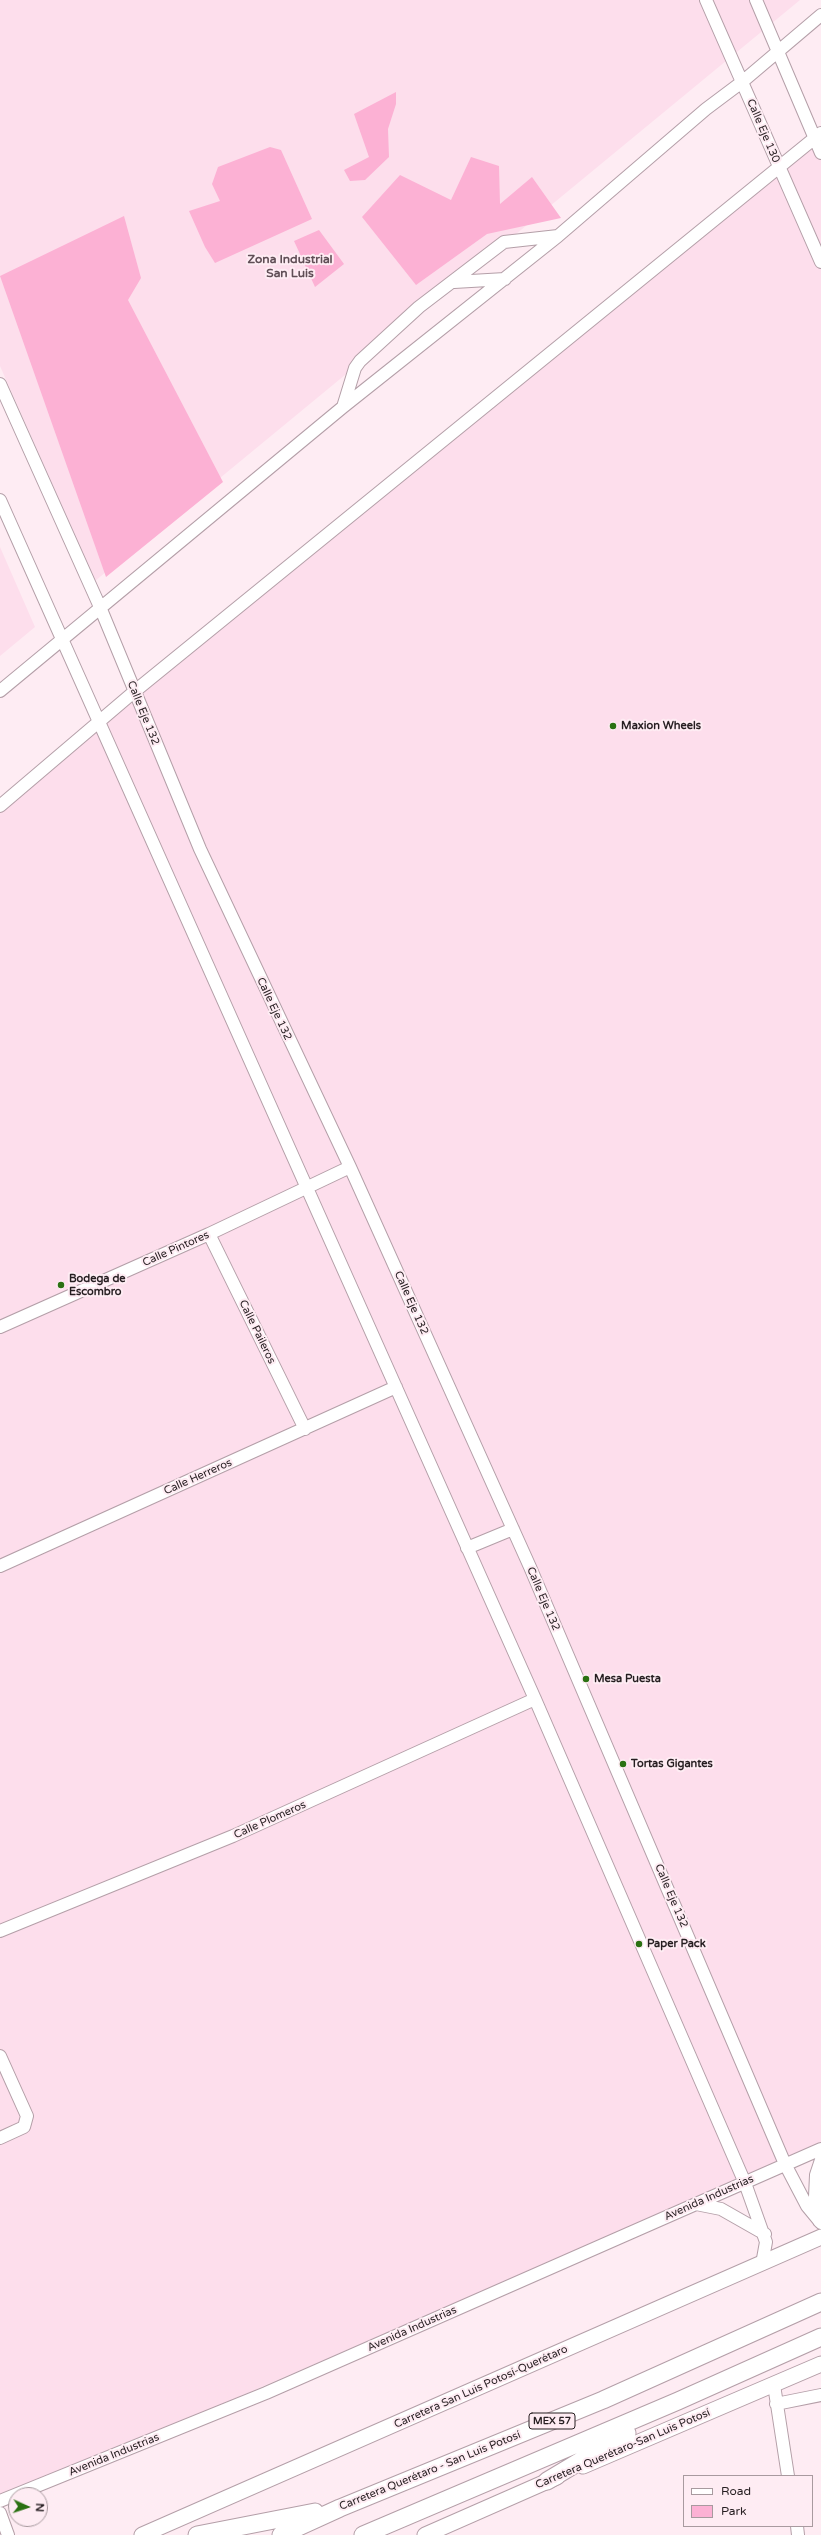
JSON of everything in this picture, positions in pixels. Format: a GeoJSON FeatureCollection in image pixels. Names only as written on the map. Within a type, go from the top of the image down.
{"type":"FeatureCollection","features":[{"type":"Feature","properties":{"kind":"highway","name":"Carretera Querétaro - San Luis Potosí"},"geometry":{"type":"LineString","coordinates":[[281,2535],[340,2508],[604,2400],[821,2302]]}},
{"type":"Feature","properties":{"kind":"highway","name":"MEX 57"},"geometry":{"type":"LineString","coordinates":[[363,2535],[678,2401],[821,2337]]}},
{"type":"Feature","properties":{"kind":"highway"},"geometry":{"type":"LineString","coordinates":[[547,2481],[678,2401]]}},
{"type":"Feature","properties":{"kind":"highway"},"geometry":{"type":"LineString","coordinates":[[197,2535],[340,2508]]}},
{"type":"Feature","properties":{"kind":"main road","name":"Carretera San Luis Potosí-Querétaro"},"geometry":{"type":"LineString","coordinates":[[142,2535],[821,2238]]}},
{"type":"Feature","properties":{"kind":"main road","name":"Carretera Querétaro-San Luis Potosí"},"geometry":{"type":"LineString","coordinates":[[425,2535],[547,2481],[821,2364]]}},
{"type":"Feature","properties":{"kind":"street","name":"Calle Eje 130"},"geometry":{"type":"LineString","coordinates":[[706,0],[821,262]]}},
{"type":"Feature","properties":{"kind":"street"},"geometry":{"type":"LineString","coordinates":[[756,0],[818,136],[821,153]]}},
{"type":"Feature","properties":{"kind":"street"},"geometry":{"type":"LineString","coordinates":[[0,691],[343,407],[558,236],[706,109],[742,82],[821,15]]}},
{"type":"Feature","properties":{"kind":"street"},"geometry":{"type":"LineString","coordinates":[[0,806],[135,691],[818,136]]}},
{"type":"Feature","properties":{"kind":"street"},"geometry":{"type":"LineString","coordinates":[[343,407],[355,368],[360,361],[419,307],[454,282],[504,242],[558,236]]}},
{"type":"Feature","properties":{"kind":"street"},"geometry":{"type":"LineString","coordinates":[[454,282],[505,279]]}},
{"type":"Feature","properties":{"kind":"street","name":"Calle Eje 132"},"geometry":{"type":"LineString","coordinates":[[0,384],[100,607],[204,856],[350,1167],[513,1528],[785,2164],[807,2206],[820,2223]]}},
{"type":"Feature","properties":{"kind":"street"},"geometry":{"type":"LineString","coordinates":[[0,500],[535,1699],[745,2183],[765,2234],[766,2242],[762,2264]]}},
{"type":"Feature","properties":{"kind":"street","name":"Calle Pintores"},"geometry":{"type":"LineString","coordinates":[[0,1327],[209,1234],[350,1167]]}},
{"type":"Feature","properties":{"kind":"street","name":"Calle Paileros"},"geometry":{"type":"LineString","coordinates":[[209,1234],[305,1429]]}},
{"type":"Feature","properties":{"kind":"street","name":"Calle Herreros"},"geometry":{"type":"LineString","coordinates":[[0,1566],[396,1387]]}},
{"type":"Feature","properties":{"kind":"street"},"geometry":{"type":"LineString","coordinates":[[467,1548],[513,1528]]}},
{"type":"Feature","properties":{"kind":"street","name":"Calle Plomeros"},"geometry":{"type":"LineString","coordinates":[[0,1931],[233,1836],[535,1699]]}},
{"type":"Feature","properties":{"kind":"street"},"geometry":{"type":"LineString","coordinates":[[0,2056],[27,2116],[24,2127],[0,2138]]}},
{"type":"Feature","properties":{"kind":"street","name":"Avenida Industrias"},"geometry":{"type":"LineString","coordinates":[[0,2500],[266,2393],[821,2149]]}},
{"type":"Feature","properties":{"kind":"street","name":"Calle Eje 132"},"geometry":{"type":"LineString","coordinates":[[820,2223],[815,2197],[816,2175],[821,2160]]}},
{"type":"Feature","properties":{"kind":"street"},"geometry":{"type":"LineString","coordinates":[[696,2204],[721,2209],[765,2234]]}},
{"type":"Feature","properties":{"kind":"street"},"geometry":{"type":"LineString","coordinates":[[774,2385],[788,2475]]}},
{"type":"Feature","properties":{"kind":"street"},"geometry":{"type":"LineString","coordinates":[[776,2404],[821,2395]]}},
{"type":"Feature","properties":{"kind":"street"},"geometry":{"type":"LineString","coordinates":[[0,2513],[8,2535]]}},
{"type":"Feature","properties":{"kind":"shaded area"},"geometry":{"type":"Polygon","coordinates":[[[0,0],[800,0],[95,581],[0,366],[0,0]]]}},
{"type":"Feature","properties":{"kind":"shaded area"},"geometry":{"type":"Polygon","coordinates":[[[821,127],[821,2145],[30,2487],[8,2487],[8,2497],[0,2500],[0,808],[821,127]]]}},
{"type":"Feature","properties":{"kind":"shaded area"},"geometry":{"type":"Polygon","coordinates":[[[0,547],[35,627],[0,656],[0,547]]]}},
{"type":"Feature","properties":{"kind":"green space"},"geometry":{"type":"Polygon","coordinates":[[[396,92],[396,104],[388,129],[389,157],[365,180],[350,181],[344,170],[369,157],[354,114],[396,92]]]}},
{"type":"Feature","properties":{"kind":"green space"},"geometry":{"type":"Polygon","coordinates":[[[270,147],[281,150],[312,219],[215,263],[205,247],[189,211],[220,201],[212,184],[218,167],[270,147]]]}},
{"type":"Feature","properties":{"kind":"green space"},"geometry":{"type":"Polygon","coordinates":[[[471,157],[499,166],[500,204],[532,177],[561,218],[487,234],[416,285],[362,217],[400,175],[451,200],[471,157]]]}},
{"type":"Feature","properties":{"kind":"green space"},"geometry":{"type":"Polygon","coordinates":[[[124,216],[141,278],[128,300],[223,482],[106,577],[0,276],[124,216]]]}},
{"type":"Feature","properties":{"kind":"green space"},"geometry":{"type":"Polygon","coordinates":[[[319,230],[344,264],[315,287],[294,241],[319,230]]]}},
{"type":"Feature","properties":{"kind":"place","name":"Maxion Wheels"},"geometry":{"type":"Point","coordinates":[613,726]}},
{"type":"Feature","properties":{"kind":"place","name":"Bodega de Escombro"},"geometry":{"type":"Point","coordinates":[61,1285]}},
{"type":"Feature","properties":{"kind":"place","name":"Mesa Puesta"},"geometry":{"type":"Point","coordinates":[586,1679]}},
{"type":"Feature","properties":{"kind":"place","name":"Tortas Gigantes"},"geometry":{"type":"Point","coordinates":[623,1764]}},
{"type":"Feature","properties":{"kind":"place","name":"Paper Pack"},"geometry":{"type":"Point","coordinates":[639,1944]}},
{"type":"Feature","properties":{"kind":"district","name":"Zona Industrial San Luis"},"geometry":{"type":"Point","coordinates":[290,267]}}]}
